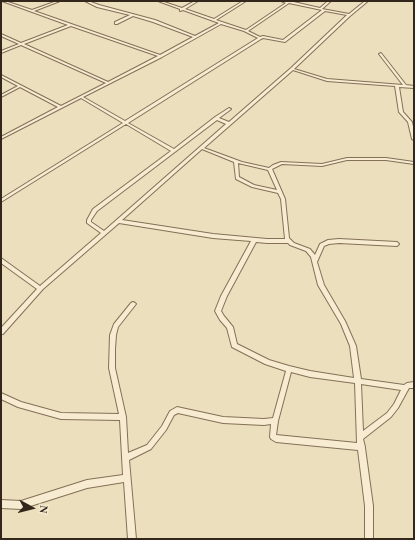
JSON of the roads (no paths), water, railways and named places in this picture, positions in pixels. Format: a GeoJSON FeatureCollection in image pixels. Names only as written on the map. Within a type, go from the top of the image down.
{"type":"FeatureCollection","features":[{"type":"Feature","properties":{"kind":"street"},"geometry":{"type":"LineString","coordinates":[[3,1],[161,56]]}},
{"type":"Feature","properties":{"kind":"street"},"geometry":{"type":"LineString","coordinates":[[32,11],[59,1]]}},
{"type":"Feature","properties":{"kind":"street"},"geometry":{"type":"LineString","coordinates":[[86,1],[154,21],[195,37]]}},
{"type":"Feature","properties":{"kind":"street"},"geometry":{"type":"LineString","coordinates":[[160,1],[181,10],[246,31],[260,38],[284,41],[324,10]]}},
{"type":"Feature","properties":{"kind":"street"},"geometry":{"type":"LineString","coordinates":[[181,10],[197,1]]}},
{"type":"Feature","properties":{"kind":"street"},"geometry":{"type":"LineString","coordinates":[[214,20],[245,1]]}},
{"type":"Feature","properties":{"kind":"street"},"geometry":{"type":"LineString","coordinates":[[282,1],[349,15]]}},
{"type":"Feature","properties":{"kind":"street"},"geometry":{"type":"LineString","coordinates":[[320,9],[330,1]]}},
{"type":"Feature","properties":{"kind":"street"},"geometry":{"type":"LineString","coordinates":[[1,332],[42,288],[292,69],[349,15],[367,1]]}},
{"type":"Feature","properties":{"kind":"street"},"geometry":{"type":"LineString","coordinates":[[246,31],[289,2]]}},
{"type":"Feature","properties":{"kind":"street"},"geometry":{"type":"LineString","coordinates":[[116,23],[133,16]]}},
{"type":"Feature","properties":{"kind":"street"},"geometry":{"type":"LineString","coordinates":[[1,138],[60,107],[81,98],[221,23]]}},
{"type":"Feature","properties":{"kind":"street"},"geometry":{"type":"LineString","coordinates":[[1,52],[70,25]]}},
{"type":"Feature","properties":{"kind":"street"},"geometry":{"type":"LineString","coordinates":[[1,34],[109,83]]}},
{"type":"Feature","properties":{"kind":"street"},"geometry":{"type":"LineString","coordinates":[[1,201],[260,38]]}},
{"type":"Feature","properties":{"kind":"street"},"geometry":{"type":"LineString","coordinates":[[380,54],[405,86]]}},
{"type":"Feature","properties":{"kind":"street"},"geometry":{"type":"LineString","coordinates":[[292,69],[327,80],[414,87]]}},
{"type":"Feature","properties":{"kind":"street"},"geometry":{"type":"LineString","coordinates":[[1,76],[60,107]]}},
{"type":"Feature","properties":{"kind":"street"},"geometry":{"type":"LineString","coordinates":[[1,96],[20,86]]}},
{"type":"Feature","properties":{"kind":"street"},"geometry":{"type":"LineString","coordinates":[[397,86],[401,112],[410,122],[414,138]]}},
{"type":"Feature","properties":{"kind":"street"},"geometry":{"type":"LineString","coordinates":[[81,98],[173,150]]}},
{"type":"Feature","properties":{"kind":"street"},"geometry":{"type":"LineString","coordinates":[[104,233],[89,223],[95,210],[229,109]]}},
{"type":"Feature","properties":{"kind":"street"},"geometry":{"type":"LineString","coordinates":[[216,118],[229,124]]}},
{"type":"Feature","properties":{"kind":"street"},"geometry":{"type":"LineString","coordinates":[[202,148],[236,161],[270,169],[281,163],[322,165],[347,159],[386,159],[414,162]]}},
{"type":"Feature","properties":{"kind":"street"},"geometry":{"type":"LineString","coordinates":[[236,161],[237,178],[254,186],[279,192]]}},
{"type":"Feature","properties":{"kind":"street"},"geometry":{"type":"LineString","coordinates":[[270,169],[283,199],[286,233],[289,242]]}},
{"type":"Feature","properties":{"kind":"street"},"geometry":{"type":"LineString","coordinates":[[118,221],[184,232],[254,240],[289,242],[308,250],[313,256],[321,285],[351,340],[358,381],[360,438],[369,506],[369,539]]}},
{"type":"Feature","properties":{"kind":"street"},"geometry":{"type":"LineString","coordinates":[[254,240],[224,296],[218,311],[230,327],[234,345],[267,362],[289,369],[310,374],[406,388]]}},
{"type":"Feature","properties":{"kind":"street"},"geometry":{"type":"LineString","coordinates":[[315,261],[324,243],[339,241],[397,244]]}},
{"type":"Feature","properties":{"kind":"street"},"geometry":{"type":"LineString","coordinates":[[1,260],[38,287],[42,288]]}},
{"type":"Feature","properties":{"kind":"street"},"geometry":{"type":"LineString","coordinates":[[132,539],[123,417],[112,368],[112,349],[113,335],[116,326],[133,304]]}},
{"type":"Feature","properties":{"kind":"street"},"geometry":{"type":"LineString","coordinates":[[289,369],[275,421],[273,435],[276,439],[362,447]]}},
{"type":"Feature","properties":{"kind":"street"},"geometry":{"type":"LineString","coordinates":[[360,438],[389,415],[406,388],[411,384],[414,385]]}},
{"type":"Feature","properties":{"kind":"street"},"geometry":{"type":"LineString","coordinates":[[1,396],[20,405],[61,416],[123,417]]}},
{"type":"Feature","properties":{"kind":"street"},"geometry":{"type":"LineString","coordinates":[[125,458],[149,447],[164,428],[172,413],[180,409],[223,420],[264,422],[275,421]]}},
{"type":"Feature","properties":{"kind":"street"},"geometry":{"type":"LineString","coordinates":[[1,504],[21,504],[88,484],[127,478]]}}]}
